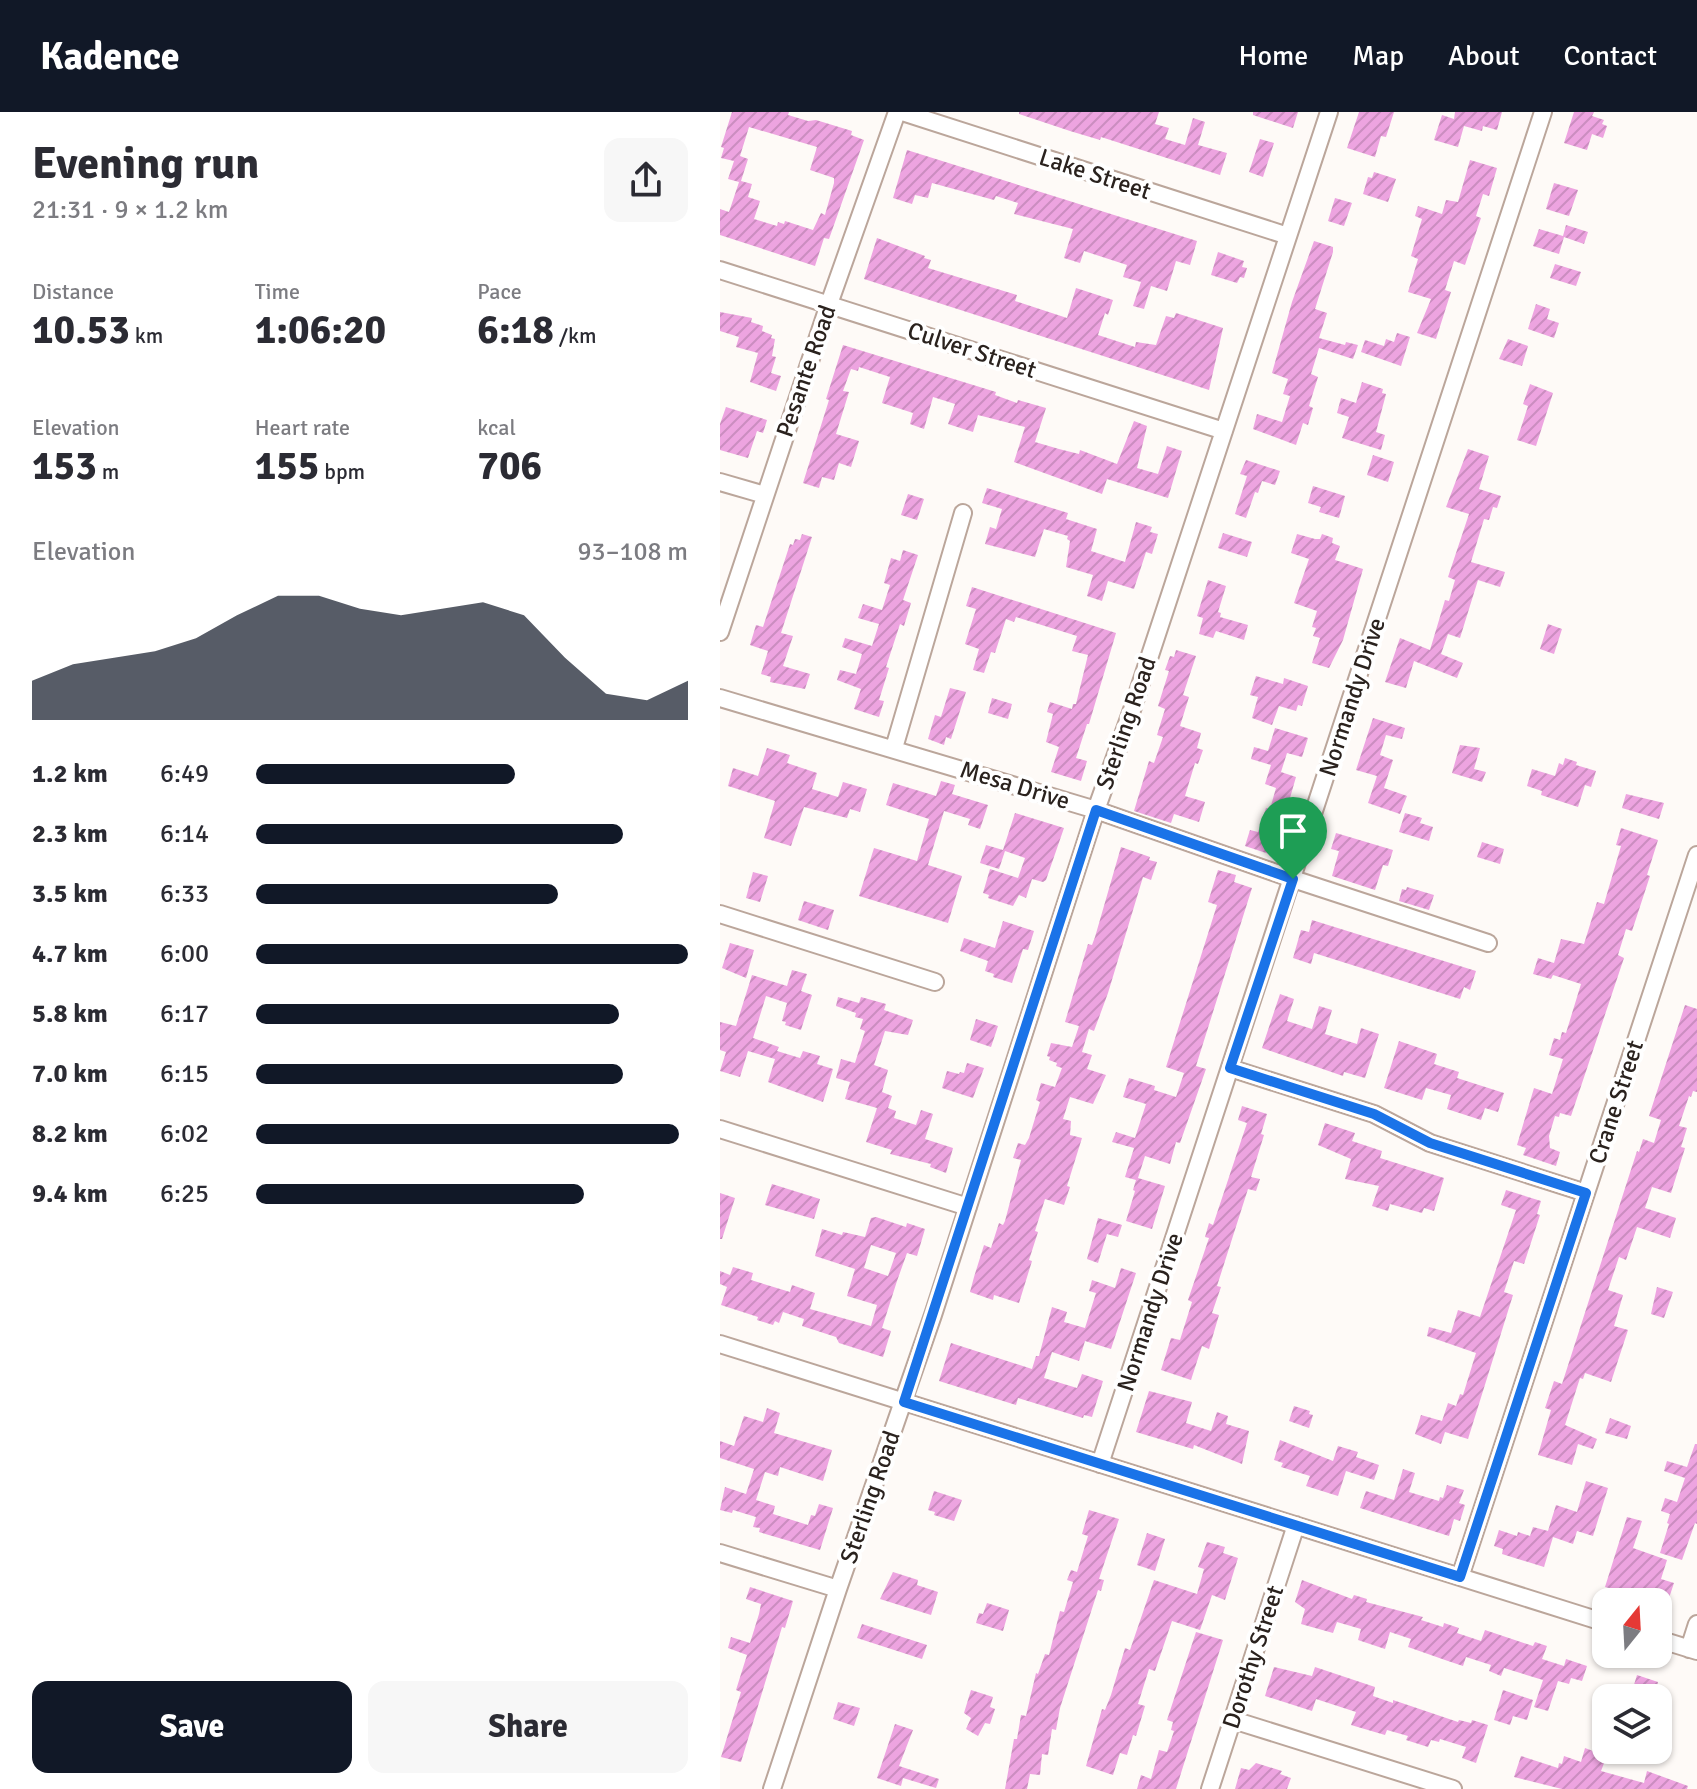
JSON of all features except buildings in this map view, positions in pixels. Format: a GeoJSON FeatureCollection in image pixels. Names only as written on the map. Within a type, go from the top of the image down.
{"type":"FeatureCollection","features":[{"type":"Feature","properties":{"kind":"street","name":"Lake Street"},"geometry":{"type":"LineString","coordinates":[[900,112],[1288,236]]}},
{"type":"Feature","properties":{"kind":"street","name":"Pesante Road"},"geometry":{"type":"LineString","coordinates":[[720,632],[829,304],[900,112]]}},
{"type":"Feature","properties":{"kind":"street","name":"Sterling Road"},"geometry":{"type":"LineString","coordinates":[[772,1789],[904,1402],[1096,810],[1329,112]]}},
{"type":"Feature","properties":{"kind":"street","name":"Normandy Drive"},"geometry":{"type":"LineString","coordinates":[[1100,1464],[1543,112]]}},
{"type":"Feature","properties":{"kind":"street","name":"Culver Street"},"geometry":{"type":"LineString","coordinates":[[720,270],[1224,431]]}},
{"type":"Feature","properties":{"kind":"street"},"geometry":{"type":"LineString","coordinates":[[720,482],[765,495]]}},
{"type":"Feature","properties":{"kind":"street"},"geometry":{"type":"LineString","coordinates":[[894,748],[963,513]]}},
{"type":"Feature","properties":{"kind":"street","name":"Mesa Drive"},"geometry":{"type":"LineString","coordinates":[[720,698],[1096,810],[1488,943]]}},
{"type":"Feature","properties":{"kind":"street","name":"Crane Street"},"geometry":{"type":"LineString","coordinates":[[1460,1577],[1697,855]]}},
{"type":"Feature","properties":{"kind":"street"},"geometry":{"type":"LineString","coordinates":[[720,914],[935,982]]}},
{"type":"Feature","properties":{"kind":"street"},"geometry":{"type":"LineString","coordinates":[[1230,1068],[1374,1114],[1430,1143],[1586,1193]]}},
{"type":"Feature","properties":{"kind":"street"},"geometry":{"type":"LineString","coordinates":[[720,1129],[968,1207]]}},
{"type":"Feature","properties":{"kind":"street"},"geometry":{"type":"LineString","coordinates":[[720,1344],[1592,1619]]}},
{"type":"Feature","properties":{"kind":"street","name":"Dorothy Street"},"geometry":{"type":"LineString","coordinates":[[1210,1789],[1296,1525]]}},
{"type":"Feature","properties":{"kind":"street"},"geometry":{"type":"LineString","coordinates":[[720,1553],[838,1589]]}},
{"type":"Feature","properties":{"kind":"street"},"geometry":{"type":"LineString","coordinates":[[1672,1643],[1693,1650],[1697,1624]]}},
{"type":"Feature","properties":{"kind":"street"},"geometry":{"type":"LineString","coordinates":[[1233,1720],[1453,1789]]}},
{"type":"Feature","properties":{"kind":"route"},"geometry":{"type":"LineString","coordinates":[[1096,810],[1293,879],[1230,1068],[1374,1114],[1430,1143],[1586,1193],[1460,1577],[904,1402],[1096,810]]}}]}
